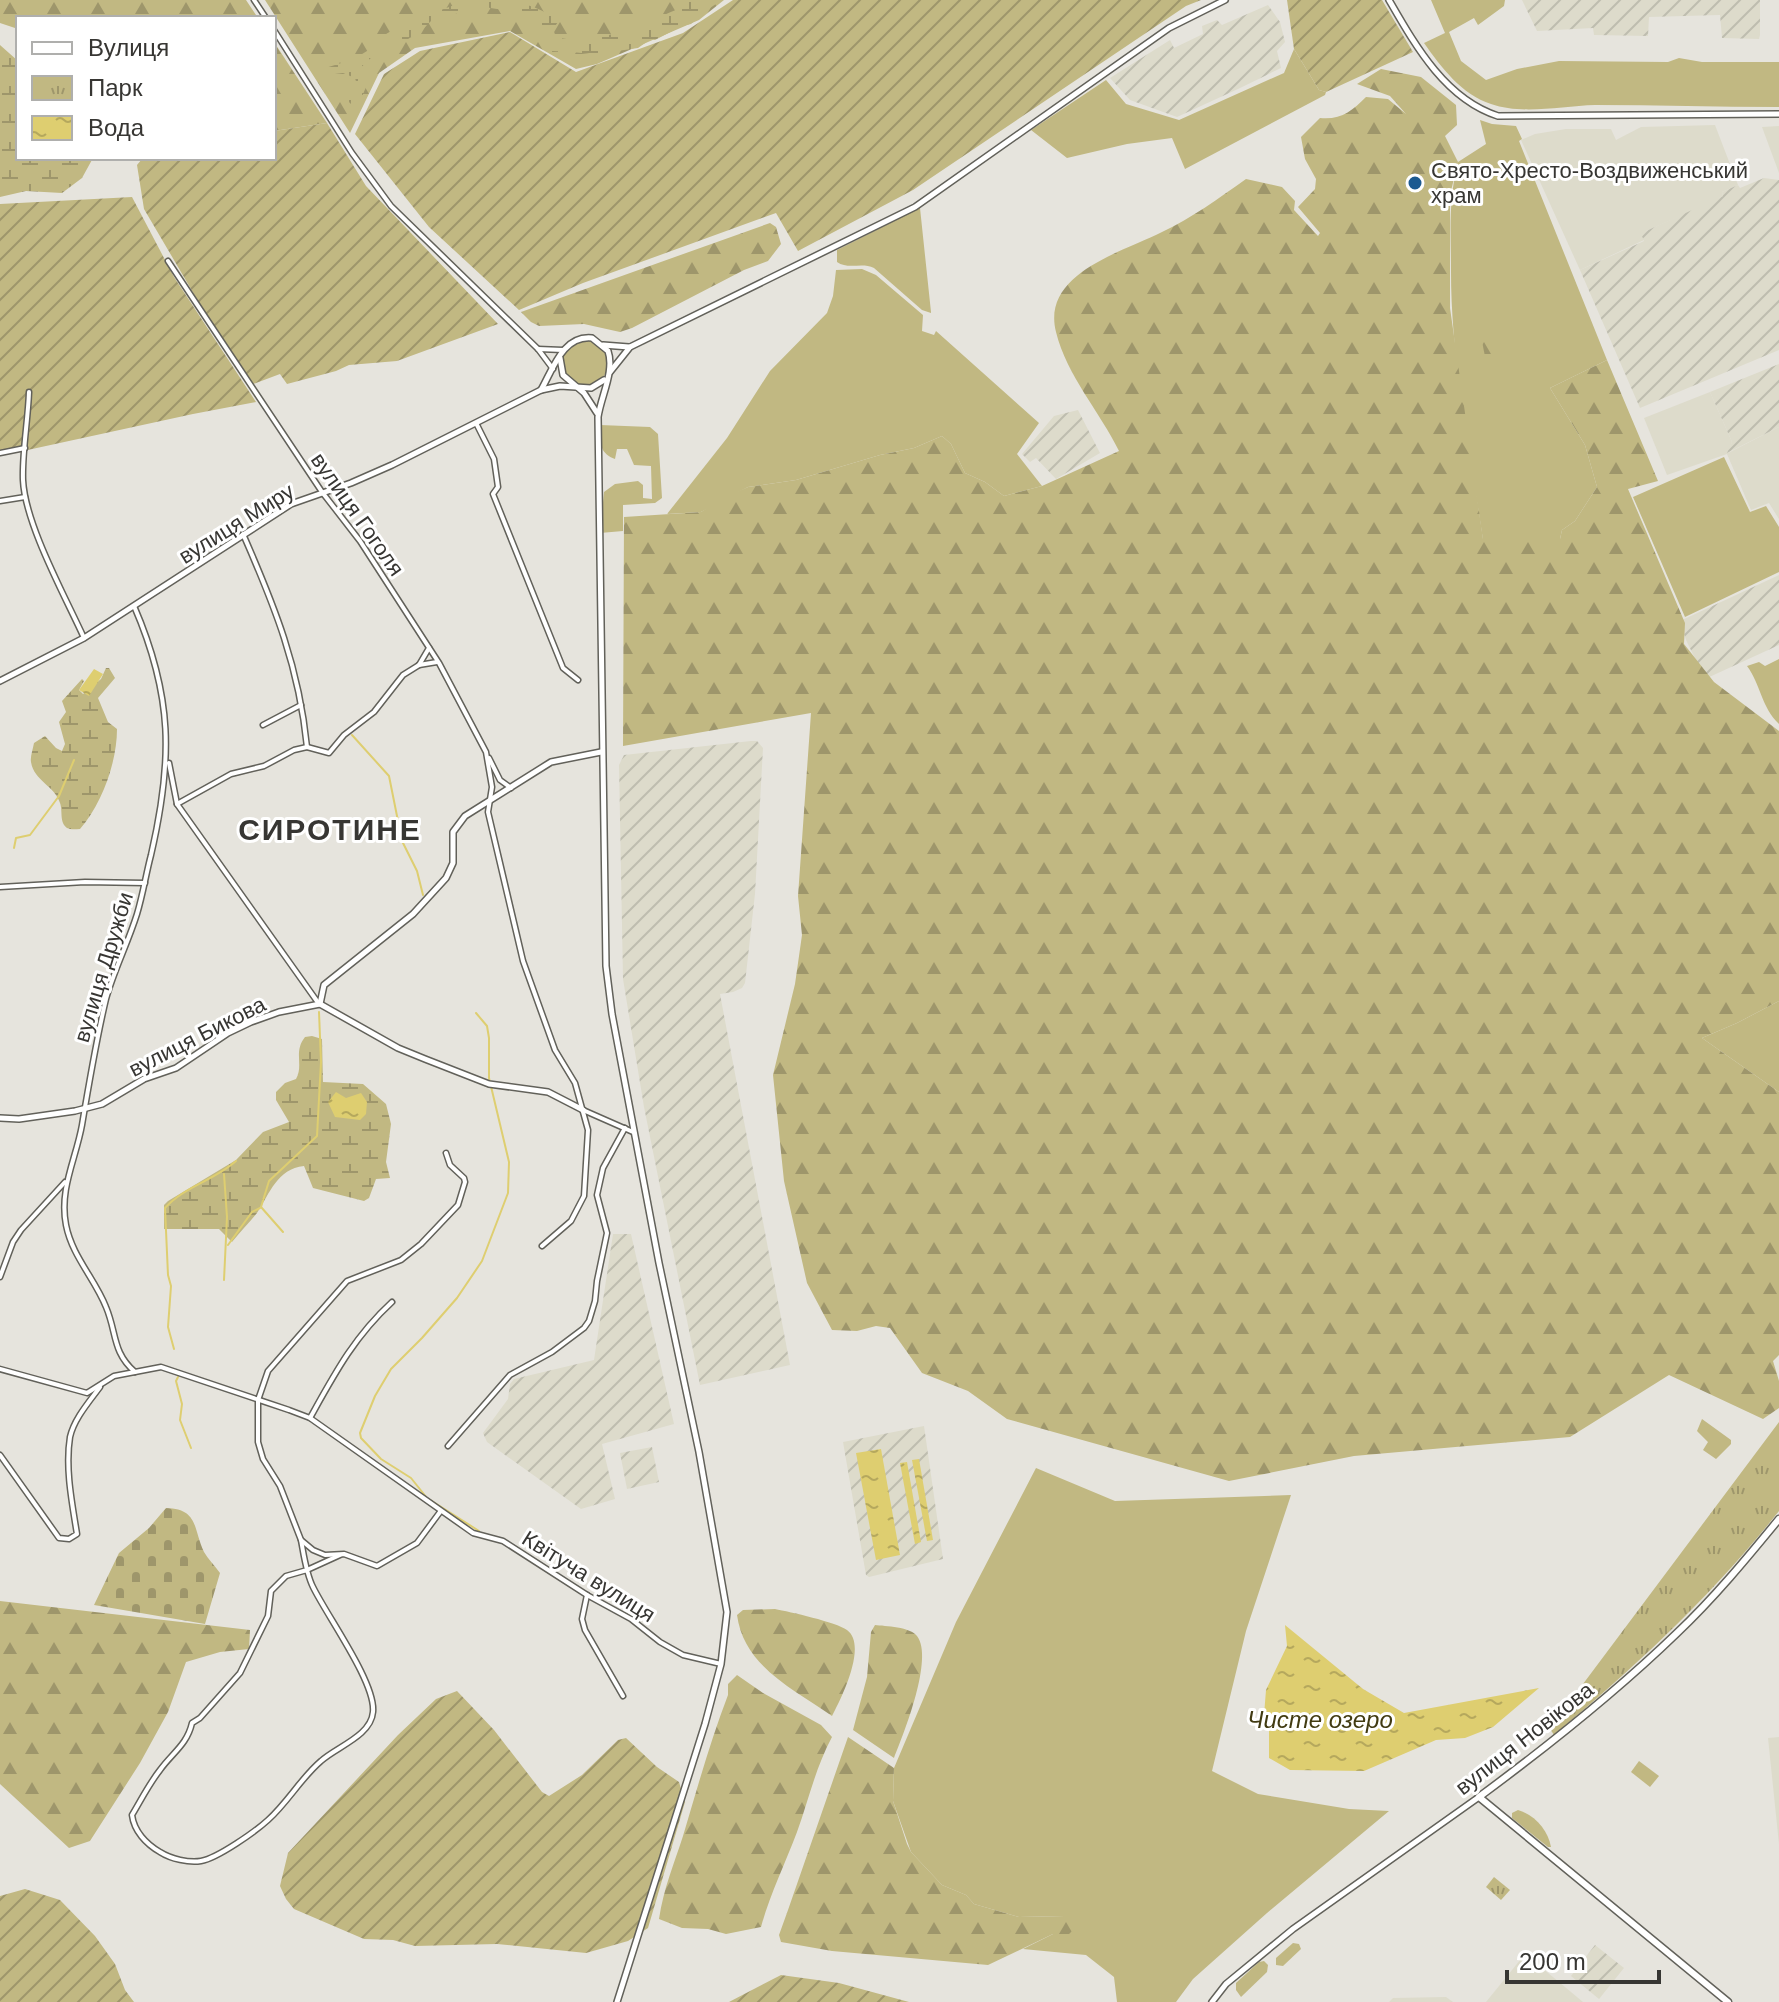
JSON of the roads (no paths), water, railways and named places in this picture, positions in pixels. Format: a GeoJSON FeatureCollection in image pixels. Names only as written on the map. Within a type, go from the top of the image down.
{"type":"FeatureCollection","features":[{"type":"Feature","properties":{"kind":"main road","name":"вулиця Новікова"},"geometry":{"type":"LineString","coordinates":[[1479,1797],[1633,1675],[1716,1592],[1779,1519]]}},
{"type":"Feature","properties":{"kind":"main road"},"geometry":{"type":"LineString","coordinates":[[1479,1797],[1728,2002]]}},
{"type":"Feature","properties":{"kind":"street"},"geometry":{"type":"LineString","coordinates":[[541,390],[596,386],[630,347],[915,207],[1169,28],[1225,0]]}},
{"type":"Feature","properties":{"kind":"street"},"geometry":{"type":"LineString","coordinates":[[1389,0],[1417,48],[1455,91],[1481,109],[1498,116],[1779,114]]}},
{"type":"Feature","properties":{"kind":"street"},"geometry":{"type":"LineString","coordinates":[[276,33],[391,206],[538,349],[553,370],[592,402],[598,417]]}},
{"type":"Feature","properties":{"kind":"street","name":"вулиця Гоголя"},"geometry":{"type":"LineString","coordinates":[[168,261],[322,492],[360,541],[439,663],[486,752],[492,799],[488,812],[523,961],[555,1050],[575,1083],[588,1130],[584,1196],[571,1221],[542,1246]]}},
{"type":"Feature","properties":{"kind":"street"},"geometry":{"type":"LineString","coordinates":[[541,390],[562,354],[580,338],[592,338],[603,345],[610,357],[598,417],[606,966],[612,1014],[727,1612],[721,1664],[705,1724],[617,2002]]}},
{"type":"Feature","properties":{"kind":"street"},"geometry":{"type":"LineString","coordinates":[[603,345],[630,347]]}},
{"type":"Feature","properties":{"kind":"street"},"geometry":{"type":"LineString","coordinates":[[538,349],[562,354]]}},
{"type":"Feature","properties":{"kind":"street"},"geometry":{"type":"LineString","coordinates":[[562,354],[560,368],[566,380]]}},
{"type":"Feature","properties":{"kind":"street","name":"вулиця Миру"},"geometry":{"type":"LineString","coordinates":[[0,681],[21,673],[84,638],[291,504],[392,465],[541,390]]}},
{"type":"Feature","properties":{"kind":"street"},"geometry":{"type":"LineString","coordinates":[[29,392],[23,479],[25,497],[48,559],[84,638]]}},
{"type":"Feature","properties":{"kind":"street"},"geometry":{"type":"LineString","coordinates":[[476,423],[494,459],[498,487],[493,494],[510,540],[563,668],[578,680]]}},
{"type":"Feature","properties":{"kind":"street"},"geometry":{"type":"LineString","coordinates":[[0,453],[26,448]]}},
{"type":"Feature","properties":{"kind":"street"},"geometry":{"type":"LineString","coordinates":[[0,501],[25,497]]}},
{"type":"Feature","properties":{"kind":"street"},"geometry":{"type":"LineString","coordinates":[[243,534],[284,632],[307,747]]}},
{"type":"Feature","properties":{"kind":"street","name":"вулиця Дружби"},"geometry":{"type":"LineString","coordinates":[[134,606],[152,648],[165,712],[167,757],[162,807],[138,913],[107,996],[82,1128],[66,1181],[66,1224],[72,1246],[106,1306],[122,1360],[135,1372]]}},
{"type":"Feature","properties":{"kind":"street"},"geometry":{"type":"LineString","coordinates":[[419,665],[429,648]]}},
{"type":"Feature","properties":{"kind":"street"},"geometry":{"type":"LineString","coordinates":[[177,804],[231,774],[264,766],[294,750],[307,747],[329,753],[344,735],[374,712],[403,675],[419,665],[439,663]]}},
{"type":"Feature","properties":{"kind":"street"},"geometry":{"type":"LineString","coordinates":[[263,725],[301,705]]}},
{"type":"Feature","properties":{"kind":"street"},"geometry":{"type":"LineString","coordinates":[[486,752],[500,780],[511,788]]}},
{"type":"Feature","properties":{"kind":"street"},"geometry":{"type":"LineString","coordinates":[[320,1004],[324,985],[418,908],[446,878],[453,863],[453,832],[465,816],[551,762],[602,752]]}},
{"type":"Feature","properties":{"kind":"street"},"geometry":{"type":"LineString","coordinates":[[167,757],[177,804],[309,993],[320,1004],[398,1048],[489,1084],[548,1092],[635,1134]]}},
{"type":"Feature","properties":{"kind":"street"},"geometry":{"type":"LineString","coordinates":[[0,887],[85,882],[145,883]]}},
{"type":"Feature","properties":{"kind":"street","name":"вулиця Бикова"},"geometry":{"type":"LineString","coordinates":[[0,1118],[19,1119],[102,1104],[144,1079],[176,1068],[228,1033],[251,1022],[279,1012],[320,1004]]}},
{"type":"Feature","properties":{"kind":"street"},"geometry":{"type":"LineString","coordinates":[[448,1446],[510,1375],[552,1352],[584,1328],[592,1314],[607,1233],[597,1195],[603,1168],[625,1128]]}},
{"type":"Feature","properties":{"kind":"street"},"geometry":{"type":"LineString","coordinates":[[340,1555],[307,1570],[286,1576],[271,1591],[271,1606],[262,1633],[234,1681],[192,1723],[189,1737],[161,1768],[132,1815],[140,1835],[161,1853],[185,1860],[209,1859],[268,1820],[324,1758],[349,1742],[371,1722],[372,1701],[345,1639],[326,1612],[307,1570],[301,1540],[280,1486],[263,1459],[258,1442],[258,1400],[268,1371],[347,1281],[401,1260],[457,1206],[465,1182],[450,1165],[446,1153]]}},
{"type":"Feature","properties":{"kind":"street"},"geometry":{"type":"LineString","coordinates":[[0,1277],[13,1242],[21,1230],[66,1181]]}},
{"type":"Feature","properties":{"kind":"street"},"geometry":{"type":"LineString","coordinates":[[310,1418],[366,1326],[392,1302]]}},
{"type":"Feature","properties":{"kind":"street","name":"Квітуча вулиця"},"geometry":{"type":"LineString","coordinates":[[0,1369],[87,1393],[114,1376],[161,1367],[310,1418],[473,1533],[503,1541],[587,1595],[631,1619],[683,1655],[721,1664]]}},
{"type":"Feature","properties":{"kind":"street"},"geometry":{"type":"LineString","coordinates":[[0,1455],[59,1538],[69,1539],[77,1534],[69,1477],[70,1436],[80,1414],[100,1387]]}},
{"type":"Feature","properties":{"kind":"street"},"geometry":{"type":"LineString","coordinates":[[301,1540],[325,1555],[344,1554],[377,1566],[417,1543],[440,1512]]}},
{"type":"Feature","properties":{"kind":"street"},"geometry":{"type":"LineString","coordinates":[[587,1595],[582,1619],[585,1630],[623,1696]]}},
{"type":"Feature","properties":{"kind":"street","name":"вулиця Новікова"},"geometry":{"type":"LineString","coordinates":[[1212,2002],[1226,1984],[1263,1952],[1331,1900],[1479,1797]]}},
{"type":"Feature","properties":{"kind":"water"},"geometry":{"type":"Polygon","coordinates":[[[94,669],[103,674],[89,696],[79,690],[94,669]]]}},
{"type":"Feature","properties":{"kind":"water"},"geometry":{"type":"Polygon","coordinates":[[[336,1092],[346,1098],[361,1093],[367,1102],[366,1114],[360,1120],[335,1117],[328,1102],[336,1092]]]}},
{"type":"Feature","properties":{"kind":"water"},"geometry":{"type":"Polygon","coordinates":[[[881,1449],[900,1555],[876,1560],[856,1453],[881,1449]]]}},
{"type":"Feature","properties":{"kind":"water"},"geometry":{"type":"Polygon","coordinates":[[[919,1459],[933,1540],[927,1541],[912,1460],[919,1459]]]}},
{"type":"Feature","properties":{"kind":"water"},"geometry":{"type":"Polygon","coordinates":[[[907,1462],[921,1542],[915,1544],[900,1463],[907,1462]]]}},
{"type":"Feature","properties":{"kind":"water","name":"Чисте озеро"},"geometry":{"type":"Polygon","coordinates":[[[1285,1625],[1363,1689],[1404,1713],[1539,1688],[1493,1727],[1465,1738],[1436,1740],[1364,1771],[1290,1770],[1269,1758],[1269,1727],[1264,1715],[1266,1690],[1287,1646],[1285,1625]]]}},
{"type":"Feature","properties":{"kind":"waterway"},"geometry":{"type":"LineString","coordinates":[[352,735],[389,776],[402,841],[417,871],[423,895]]}},
{"type":"Feature","properties":{"kind":"waterway"},"geometry":{"type":"LineString","coordinates":[[14,848],[16,838],[30,835],[59,796],[74,760]]}},
{"type":"Feature","properties":{"kind":"waterway"},"geometry":{"type":"LineString","coordinates":[[283,1232],[261,1207],[269,1181],[317,1136],[321,1062],[319,1012]]}},
{"type":"Feature","properties":{"kind":"waterway"},"geometry":{"type":"LineString","coordinates":[[476,1013],[487,1026],[489,1078],[509,1162],[508,1193],[482,1261],[457,1298],[391,1369],[375,1396],[360,1433],[381,1459],[411,1478],[427,1498],[479,1531]]}},
{"type":"Feature","properties":{"kind":"waterway"},"geometry":{"type":"LineString","coordinates":[[174,1349],[168,1327],[171,1286],[165,1208],[236,1161]]}},
{"type":"Feature","properties":{"kind":"waterway"},"geometry":{"type":"LineString","coordinates":[[224,1174],[227,1217],[224,1280]]}},
{"type":"Feature","properties":{"kind":"waterway"},"geometry":{"type":"LineString","coordinates":[[228,1245],[252,1212],[260,1208]]}},
{"type":"Feature","properties":{"kind":"waterway"},"geometry":{"type":"LineString","coordinates":[[178,1377],[176,1381],[182,1404],[180,1420],[191,1448]]}},
{"type":"Feature","properties":{"kind":"place","name":"Свято-Хресто-Воздвиженський храм"},"geometry":{"type":"Point","coordinates":[1415,183]}},
{"type":"Feature","properties":{"kind":"district","name":"СИРОТИНЕ"},"geometry":{"type":"Point","coordinates":[330,830]}}]}
